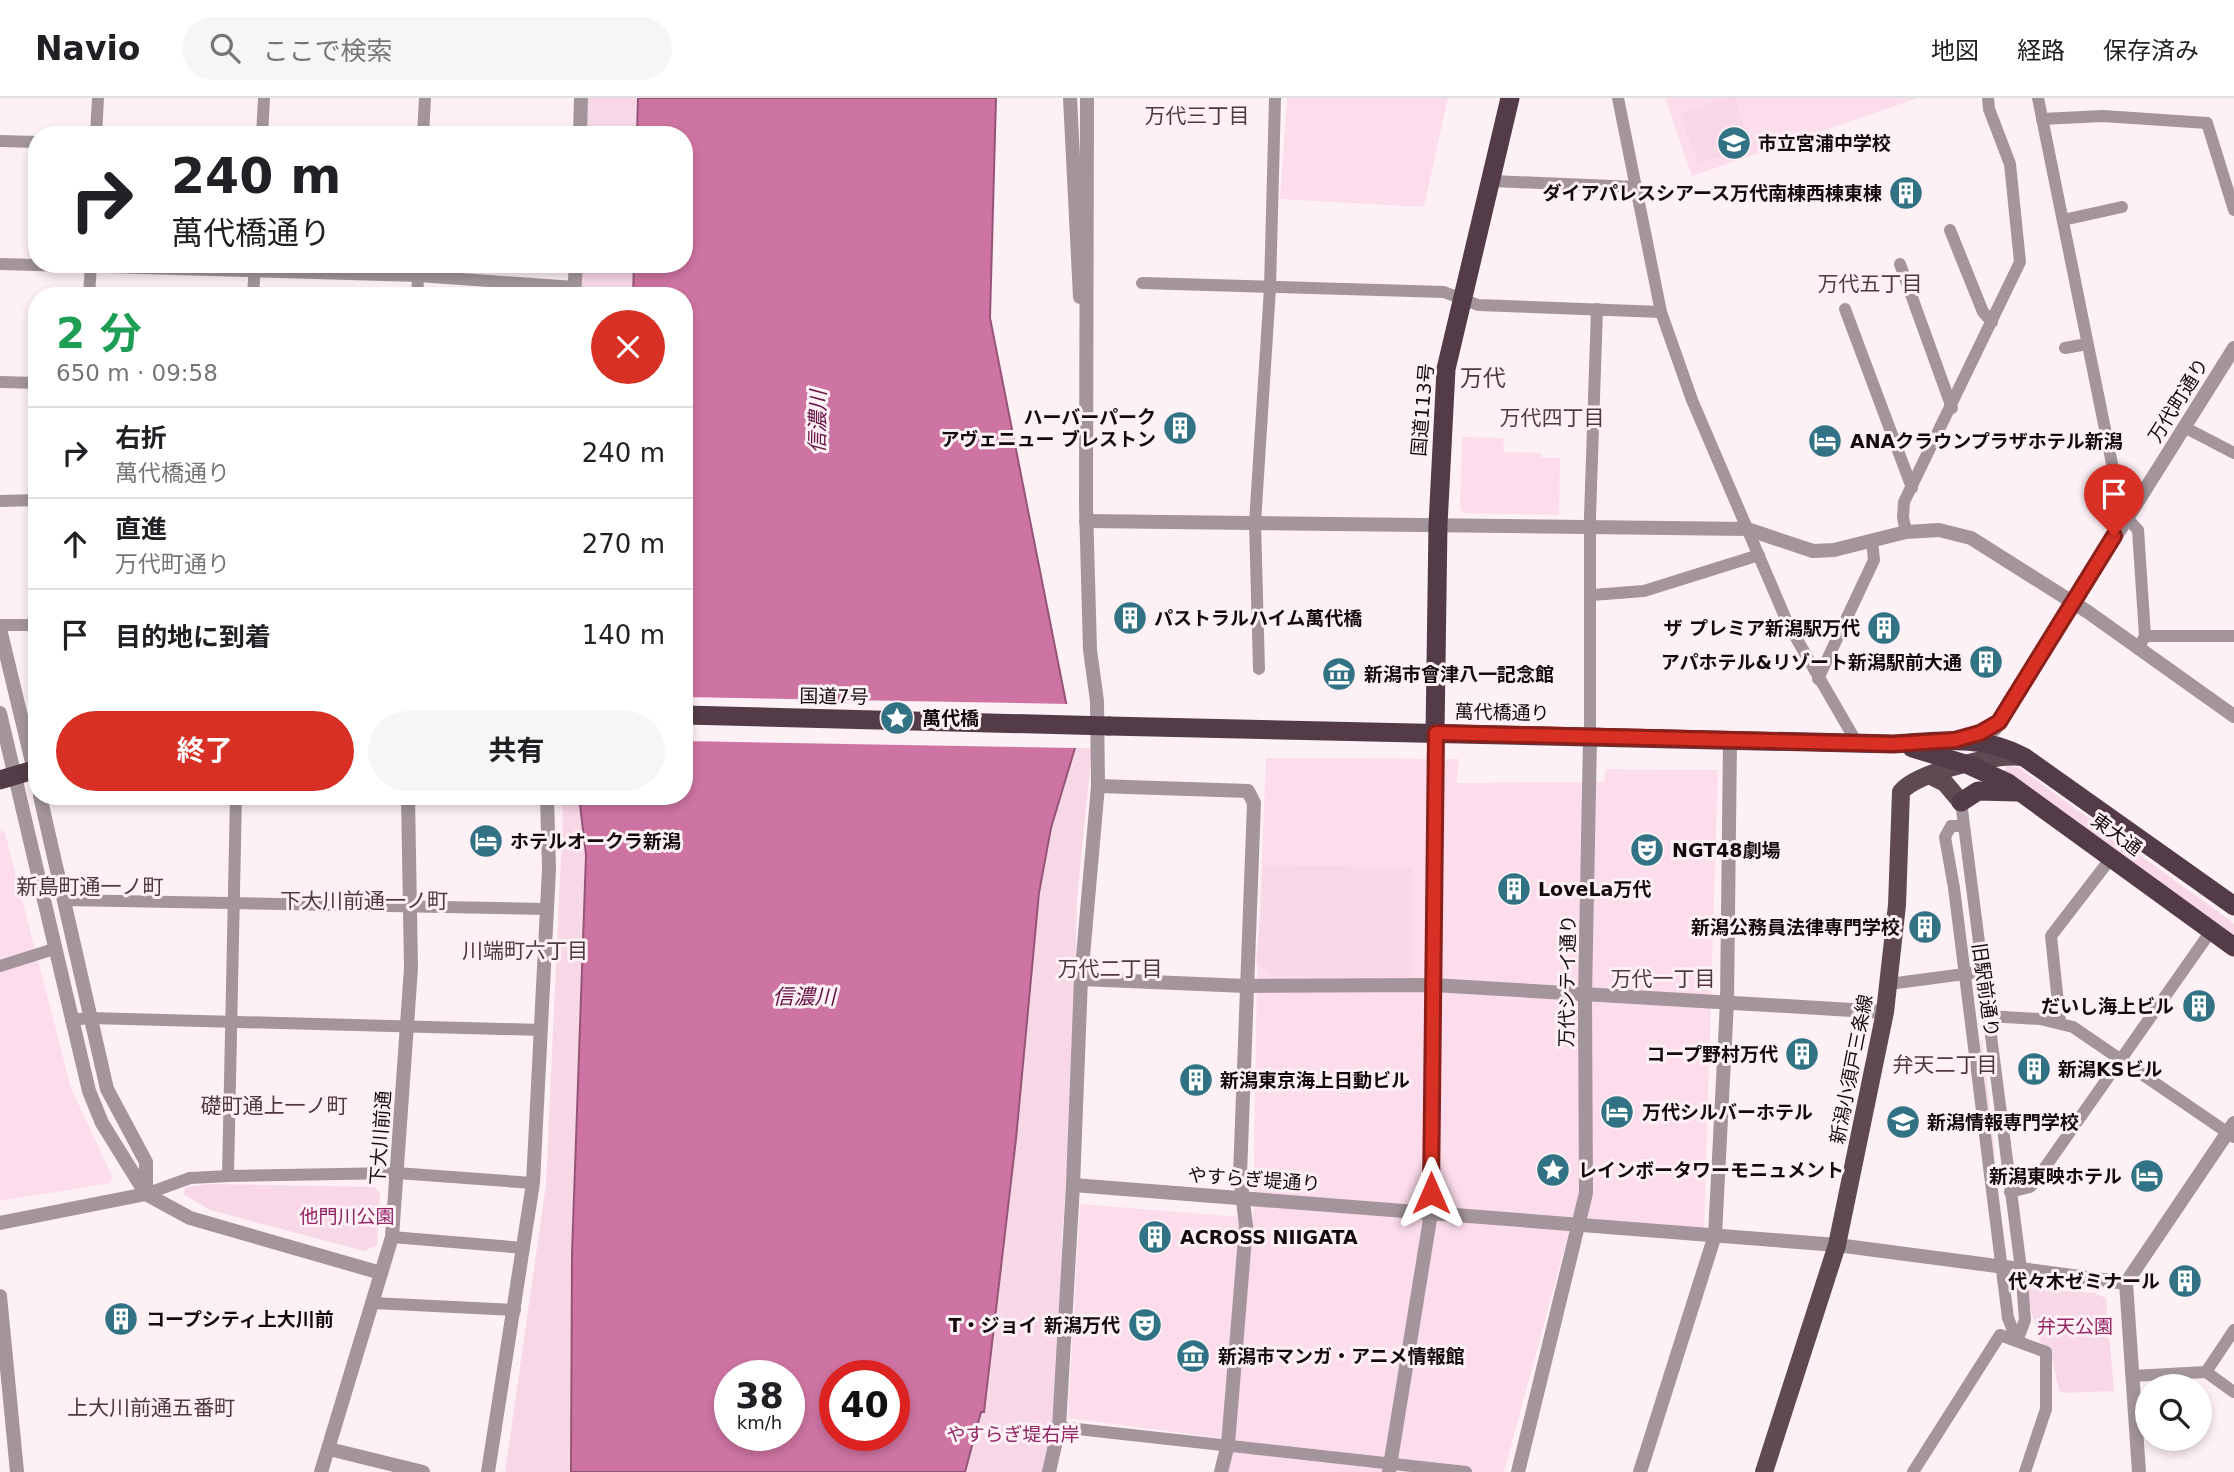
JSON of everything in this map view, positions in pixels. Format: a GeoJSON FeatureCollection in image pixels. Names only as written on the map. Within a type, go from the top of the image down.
{"type":"FeatureCollection","features":[{"type":"Feature","properties":{"kind":"highway","name":"国道113号"},"geometry":{"type":"LineString","coordinates":[[1436,733],[1438,525],[1446,369],[1461,299],[1493,181],[1510,98]]}},
{"type":"Feature","properties":{"kind":"highway","name":"国道7号"},"geometry":{"type":"LineString","coordinates":[[693,715],[1109,726]]}},
{"type":"Feature","properties":{"kind":"highway","name":"萬代橋通り"},"geometry":{"type":"LineString","coordinates":[[1109,726],[1894,744],[1979,741]]}},
{"type":"Feature","properties":{"kind":"highway","name":"東大通"},"geometry":{"type":"LineString","coordinates":[[1979,741],[2007,748],[2024,757],[2233,902]]}},
{"type":"Feature","properties":{"kind":"highway","name":"萬代橋通り"},"geometry":{"type":"LineString","coordinates":[[1894,744],[1969,765]]}},
{"type":"Feature","properties":{"kind":"highway","name":"東大通"},"geometry":{"type":"LineString","coordinates":[[1969,765],[1995,775],[2022,793],[2234,947]]}},
{"type":"Feature","properties":{"kind":"highway"},"geometry":{"type":"LineString","coordinates":[[7,778],[28,775]]}},
{"type":"Feature","properties":{"kind":"highway"},"geometry":{"type":"LineString","coordinates":[[1961,802],[1971,794],[1985,790],[2022,793]]}},
{"type":"Feature","properties":{"kind":"main road","name":"新潟小須戸三条線"},"geometry":{"type":"LineString","coordinates":[[1765,1472],[1837,1245],[1885,1012],[1899,871],[1899,799],[1905,787],[1929,775],[2001,757],[2024,757]]}},
{"type":"Feature","properties":{"kind":"main road"},"geometry":{"type":"LineString","coordinates":[[1929,775],[1945,783],[1961,802]]}},
{"type":"Feature","properties":{"kind":"street"},"geometry":{"type":"LineString","coordinates":[[97,126],[99,98]]}},
{"type":"Feature","properties":{"kind":"street"},"geometry":{"type":"LineString","coordinates":[[262,126],[264,98]]}},
{"type":"Feature","properties":{"kind":"street"},"geometry":{"type":"LineString","coordinates":[[423,126],[425,98]]}},
{"type":"Feature","properties":{"kind":"street"},"geometry":{"type":"LineString","coordinates":[[580,126],[581,98]]}},
{"type":"Feature","properties":{"kind":"street"},"geometry":{"type":"LineString","coordinates":[[1070,98],[1077,276],[1084,326]]}},
{"type":"Feature","properties":{"kind":"street"},"geometry":{"type":"LineString","coordinates":[[1049,1472],[1059,1427],[1073,1185],[1081,979],[1098,786],[1097,701],[1090,650],[1086,522],[1084,326],[1089,232],[1087,98]]}},
{"type":"Feature","properties":{"kind":"street"},"geometry":{"type":"LineString","coordinates":[[1259,669],[1255,523],[1270,288],[1275,98]]}},
{"type":"Feature","properties":{"kind":"street"},"geometry":{"type":"LineString","coordinates":[[1618,98],[1661,312],[1692,400],[1788,624],[1857,743]]}},
{"type":"Feature","properties":{"kind":"street"},"geometry":{"type":"LineString","coordinates":[[1906,532],[1903,517],[1905,502],[2020,262],[2010,164],[1989,109],[1988,98]]}},
{"type":"Feature","properties":{"kind":"street"},"geometry":{"type":"LineString","coordinates":[[2038,98],[2122,513],[2138,530],[2142,643]]}},
{"type":"Feature","properties":{"kind":"street"},"geometry":{"type":"LineString","coordinates":[[2042,119],[2102,116],[2207,123],[2234,210]]}},
{"type":"Feature","properties":{"kind":"street"},"geometry":{"type":"LineString","coordinates":[[0,141],[28,142]]}},
{"type":"Feature","properties":{"kind":"street"},"geometry":{"type":"LineString","coordinates":[[1493,181],[1636,187]]}},
{"type":"Feature","properties":{"kind":"street"},"geometry":{"type":"LineString","coordinates":[[2063,220],[2122,208]]}},
{"type":"Feature","properties":{"kind":"street"},"geometry":{"type":"LineString","coordinates":[[1950,230],[1983,312],[1992,322]]}},
{"type":"Feature","properties":{"kind":"street"},"geometry":{"type":"LineString","coordinates":[[0,264],[28,264]]}},
{"type":"Feature","properties":{"kind":"street"},"geometry":{"type":"LineString","coordinates":[[1900,264],[1952,408]]}},
{"type":"Feature","properties":{"kind":"street"},"geometry":{"type":"LineString","coordinates":[[440,273],[545,287]]}},
{"type":"Feature","properties":{"kind":"street"},"geometry":{"type":"LineString","coordinates":[[1142,283],[1444,292],[1478,305],[1661,312]]}},
{"type":"Feature","properties":{"kind":"street"},"geometry":{"type":"LineString","coordinates":[[1590,737],[1591,527],[1597,309]]}},
{"type":"Feature","properties":{"kind":"street"},"geometry":{"type":"LineString","coordinates":[[1845,309],[1912,488]]}},
{"type":"Feature","properties":{"kind":"street"},"geometry":{"type":"LineString","coordinates":[[2066,348],[2087,344]]}},
{"type":"Feature","properties":{"kind":"street","name":"万代町通り"},"geometry":{"type":"LineString","coordinates":[[1979,741],[1999,722],[2234,348]]}},
{"type":"Feature","properties":{"kind":"street"},"geometry":{"type":"LineString","coordinates":[[0,382],[28,383]]}},
{"type":"Feature","properties":{"kind":"street"},"geometry":{"type":"LineString","coordinates":[[2184,427],[2234,453]]}},
{"type":"Feature","properties":{"kind":"street"},"geometry":{"type":"LineString","coordinates":[[0,500],[28,500]]}},
{"type":"Feature","properties":{"kind":"street"},"geometry":{"type":"LineString","coordinates":[[1086,522],[1747,529],[1813,551],[1834,550],[1906,532],[1939,530],[1970,538],[2142,643],[2234,716]]}},
{"type":"Feature","properties":{"kind":"street"},"geometry":{"type":"LineString","coordinates":[[1818,679],[1874,559],[1872,541]]}},
{"type":"Feature","properties":{"kind":"street"},"geometry":{"type":"LineString","coordinates":[[1592,595],[1644,590],[1759,555]]}},
{"type":"Feature","properties":{"kind":"street"},"geometry":{"type":"LineString","coordinates":[[28,625],[0,627],[28,741]]}},
{"type":"Feature","properties":{"kind":"street"},"geometry":{"type":"LineString","coordinates":[[2142,643],[2234,636]]}},
{"type":"Feature","properties":{"kind":"street"},"geometry":{"type":"LineString","coordinates":[[0,713],[7,778],[54,949],[89,1091],[102,1123],[146,1194],[190,1218],[382,1273]]}},
{"type":"Feature","properties":{"kind":"street"},"geometry":{"type":"LineString","coordinates":[[1955,740],[1980,733],[1999,722],[2009,742],[2024,757]]}},
{"type":"Feature","properties":{"kind":"street"},"geometry":{"type":"LineString","coordinates":[[1390,1467],[1431,1213],[1436,733]]}},
{"type":"Feature","properties":{"kind":"street","name":"万代シテイ通り"},"geometry":{"type":"LineString","coordinates":[[1518,1472],[1586,1193],[1585,996],[1590,737]]}},
{"type":"Feature","properties":{"kind":"street"},"geometry":{"type":"LineString","coordinates":[[1640,1472],[1715,1235],[1727,1002],[1730,740]]}},
{"type":"Feature","properties":{"kind":"street"},"geometry":{"type":"LineString","coordinates":[[1927,752],[1948,751],[1979,741]]}},
{"type":"Feature","properties":{"kind":"street"},"geometry":{"type":"LineString","coordinates":[[1098,786],[1248,791],[1254,803],[1240,1175],[1246,1226],[1228,1444],[1221,1472]]}},
{"type":"Feature","properties":{"kind":"street"},"geometry":{"type":"LineString","coordinates":[[1961,802],[2021,1269],[2025,1321],[2017,1341]]}},
{"type":"Feature","properties":{"kind":"street"},"geometry":{"type":"LineString","coordinates":[[42,805],[107,1089],[146,1162],[146,1194]]}},
{"type":"Feature","properties":{"kind":"street"},"geometry":{"type":"LineString","coordinates":[[228,1176],[236,805]]}},
{"type":"Feature","properties":{"kind":"street","name":"下大川前通"},"geometry":{"type":"LineString","coordinates":[[321,1472],[392,1237],[408,1026],[412,906],[408,805]]}},
{"type":"Feature","properties":{"kind":"street"},"geometry":{"type":"LineString","coordinates":[[488,1472],[533,1183],[547,909],[547,805]]}},
{"type":"Feature","properties":{"kind":"street","name":"旧駅前通り"},"geometry":{"type":"LineString","coordinates":[[1964,829],[1961,826],[1951,826],[1945,837],[2008,1318],[2017,1341]]}},
{"type":"Feature","properties":{"kind":"street"},"geometry":{"type":"LineString","coordinates":[[2060,1022],[2051,936],[2110,858]]}},
{"type":"Feature","properties":{"kind":"street"},"geometry":{"type":"LineString","coordinates":[[63,900],[547,909]]}},
{"type":"Feature","properties":{"kind":"street"},"geometry":{"type":"LineString","coordinates":[[2010,1192],[2035,1183],[2211,931]]}},
{"type":"Feature","properties":{"kind":"street"},"geometry":{"type":"LineString","coordinates":[[0,966],[54,949]]}},
{"type":"Feature","properties":{"kind":"street"},"geometry":{"type":"LineString","coordinates":[[1889,984],[1982,972]]}},
{"type":"Feature","properties":{"kind":"street"},"geometry":{"type":"LineString","coordinates":[[1081,979],[1246,986],[1433,985],[1885,1012]]}},
{"type":"Feature","properties":{"kind":"street"},"geometry":{"type":"LineString","coordinates":[[71,1020],[90,1018],[541,1030]]}},
{"type":"Feature","properties":{"kind":"street"},"geometry":{"type":"LineString","coordinates":[[1972,1030],[1988,1022],[2060,1022],[2073,1027],[2232,1131],[2126,1283],[2138,1472]]}},
{"type":"Feature","properties":{"kind":"street"},"geometry":{"type":"LineString","coordinates":[[0,1223],[146,1194],[190,1178],[397,1173],[533,1183]]}},
{"type":"Feature","properties":{"kind":"street","name":"やすらぎ堤通り"},"geometry":{"type":"LineString","coordinates":[[1073,1185],[1837,1245],[2126,1283]]}},
{"type":"Feature","properties":{"kind":"street"},"geometry":{"type":"LineString","coordinates":[[392,1237],[524,1248]]}},
{"type":"Feature","properties":{"kind":"street"},"geometry":{"type":"LineString","coordinates":[[0,1296],[17,1472]]}},
{"type":"Feature","properties":{"kind":"street"},"geometry":{"type":"LineString","coordinates":[[373,1303],[515,1310]]}},
{"type":"Feature","properties":{"kind":"street"},"geometry":{"type":"LineString","coordinates":[[2206,1372],[2234,1330]]}},
{"type":"Feature","properties":{"kind":"street"},"geometry":{"type":"LineString","coordinates":[[1913,1472],[2000,1335],[2046,1352],[2046,1409],[2025,1472]]}},
{"type":"Feature","properties":{"kind":"street"},"geometry":{"type":"LineString","coordinates":[[2132,1376],[2206,1372],[2234,1392]]}},
{"type":"Feature","properties":{"kind":"street"},"geometry":{"type":"LineString","coordinates":[[1059,1427],[1228,1444],[1390,1467],[1466,1472]]}},
{"type":"Feature","properties":{"kind":"street"},"geometry":{"type":"LineString","coordinates":[[329,1449],[423,1472]]}},
{"type":"Feature","properties":{"kind":"shaded area"},"geometry":{"type":"Polygon","coordinates":[[[1287,98],[1448,98],[1424,207],[1280,199],[1287,98]]]}},
{"type":"Feature","properties":{"kind":"shaded area","name":"市立宮浦中学校"},"geometry":{"type":"Polygon","coordinates":[[[1665,98],[1918,98],[1692,176],[1665,98]]]}},
{"type":"Feature","properties":{"kind":"shaded area"},"geometry":{"type":"Polygon","coordinates":[[[1462,437],[1503,438],[1504,452],[1541,453],[1541,458],[1560,458],[1559,515],[1464,513],[1460,509],[1462,437]]]}},
{"type":"Feature","properties":{"kind":"shaded area"},"geometry":{"type":"Polygon","coordinates":[[[1266,758],[1459,759],[1457,783],[1604,782],[1606,769],[1718,770],[1704,1231],[1572,1220],[1504,1472],[1226,1472],[1234,1440],[1068,1418],[1080,1204],[1253,1218],[1257,977],[1266,758]]]}},
{"type":"Feature","properties":{"kind":"shaded area"},"geometry":{"type":"Polygon","coordinates":[[[0,830],[5,833],[71,1088],[112,1176],[111,1183],[0,1201],[0,830]]]}},
{"type":"Feature","properties":{"kind":"green space"},"geometry":{"type":"Polygon","coordinates":[[[588,98],[638,98],[637,126],[587,126],[588,98]]]}},
{"type":"Feature","properties":{"kind":"green space"},"geometry":{"type":"Polygon","coordinates":[[[1726,98],[1735,98],[1751,146],[1698,164],[1680,114],[1726,98]]]}},
{"type":"Feature","properties":{"kind":"green space"},"geometry":{"type":"Polygon","coordinates":[[[582,273],[634,273],[633,287],[582,287],[582,273]]]}},
{"type":"Feature","properties":{"kind":"green space","name":"やすらぎ堤右岸"},"geometry":{"type":"Polygon","coordinates":[[[1075,748],[1092,748],[1077,900],[1072,1101],[1054,1410],[1044,1472],[965,1472],[981,1411],[984,1412],[1016,1139],[1039,893],[1051,828],[1075,748]]]}},
{"type":"Feature","properties":{"kind":"green space"},"geometry":{"type":"Polygon","coordinates":[[[2007,765],[2018,767],[2227,918],[2234,924],[2234,935],[2003,772],[2007,765]]]}},
{"type":"Feature","properties":{"kind":"green space"},"geometry":{"type":"Polygon","coordinates":[[[561,805],[580,805],[586,855],[572,1254],[571,1472],[505,1472],[546,1184],[563,812],[561,805]]]}},
{"type":"Feature","properties":{"kind":"green space"},"geometry":{"type":"Polygon","coordinates":[[[1264,865],[1413,868],[1411,978],[1275,976],[1256,963],[1264,865]]]}},
{"type":"Feature","properties":{"kind":"green space"},"geometry":{"type":"Polygon","coordinates":[[[1980,1041],[1982,1042],[1995,1154],[1993,1153],[1980,1041]]]}},
{"type":"Feature","properties":{"kind":"green space","name":"他門川公園"},"geometry":{"type":"Polygon","coordinates":[[[209,1184],[375,1187],[380,1193],[377,1245],[364,1251],[210,1210],[183,1194],[186,1187],[209,1184]]]}},
{"type":"Feature","properties":{"kind":"green space","name":"弁天公園"},"geometry":{"type":"Polygon","coordinates":[[[2025,1288],[2094,1293],[2106,1298],[2114,1391],[2059,1391],[2050,1348],[2040,1342],[2025,1288]]]}},
{"type":"Feature","properties":{"kind":"water","name":"信濃川"},"geometry":{"type":"Polygon","coordinates":[[[638,98],[996,98],[990,318],[1075,748],[1051,828],[1039,893],[1016,1139],[984,1412],[981,1412],[965,1472],[571,1472],[572,1254],[586,855],[580,805],[693,805],[693,287],[633,287],[634,273],[693,273],[693,126],[637,126],[638,98]]]}},
{"type":"Feature","properties":{"kind":"pier","name":"萬代橋"},"geometry":{"type":"Polygon","coordinates":[[[693,697],[1069,704],[1078,748],[693,741],[693,697]]]}},
{"type":"Feature","properties":{"kind":"place","name":"市立宮浦中学校"},"geometry":{"type":"Point","coordinates":[1734,143]}},
{"type":"Feature","properties":{"kind":"place","name":"ダイアパレスシアース万代南棟西棟東棟"},"geometry":{"type":"Point","coordinates":[1906,193]}},
{"type":"Feature","properties":{"kind":"place","name":"ハーバーパーク アヴェニュー ブレストン"},"geometry":{"type":"Point","coordinates":[1180,428]}},
{"type":"Feature","properties":{"kind":"place","name":"ANAクラウンプラザホテル新潟"},"geometry":{"type":"Point","coordinates":[1825,441]}},
{"type":"Feature","properties":{"kind":"place","name":"パストラルハイム萬代橋"},"geometry":{"type":"Point","coordinates":[1130,618]}},
{"type":"Feature","properties":{"kind":"place","name":"ザ プレミア新潟駅万代"},"geometry":{"type":"Point","coordinates":[1884,628]}},
{"type":"Feature","properties":{"kind":"place","name":"アパホテル&リゾート新潟駅前大通"},"geometry":{"type":"Point","coordinates":[1986,662]}},
{"type":"Feature","properties":{"kind":"place","name":"新潟市會津八一記念館"},"geometry":{"type":"Point","coordinates":[1339,674]}},
{"type":"Feature","properties":{"kind":"place","name":"萬代橋"},"geometry":{"type":"Point","coordinates":[897,718]}},
{"type":"Feature","properties":{"kind":"place","name":"ホテルオークラ新潟"},"geometry":{"type":"Point","coordinates":[486,841]}},
{"type":"Feature","properties":{"kind":"place","name":"NGT48劇場"},"geometry":{"type":"Point","coordinates":[1647,850]}},
{"type":"Feature","properties":{"kind":"place","name":"LoveLa万代"},"geometry":{"type":"Point","coordinates":[1514,889]}},
{"type":"Feature","properties":{"kind":"place","name":"新潟公務員法律専門学校"},"geometry":{"type":"Point","coordinates":[1925,927]}},
{"type":"Feature","properties":{"kind":"place","name":"だいし海上ビル"},"geometry":{"type":"Point","coordinates":[2199,1006]}},
{"type":"Feature","properties":{"kind":"place","name":"コープ野村万代"},"geometry":{"type":"Point","coordinates":[1802,1054]}},
{"type":"Feature","properties":{"kind":"place","name":"新潟KSビル"},"geometry":{"type":"Point","coordinates":[2034,1069]}},
{"type":"Feature","properties":{"kind":"place","name":"新潟東京海上日動ビル"},"geometry":{"type":"Point","coordinates":[1196,1080]}},
{"type":"Feature","properties":{"kind":"place","name":"万代シルバーホテル"},"geometry":{"type":"Point","coordinates":[1617,1112]}},
{"type":"Feature","properties":{"kind":"place","name":"新潟情報専門学校"},"geometry":{"type":"Point","coordinates":[1903,1122]}},
{"type":"Feature","properties":{"kind":"place","name":"レインボータワーモニュメント"},"geometry":{"type":"Point","coordinates":[1553,1170]}},
{"type":"Feature","properties":{"kind":"place","name":"新潟東映ホテル"},"geometry":{"type":"Point","coordinates":[2147,1176]}},
{"type":"Feature","properties":{"kind":"place","name":"ACROSS NIIGATA"},"geometry":{"type":"Point","coordinates":[1155,1237]}},
{"type":"Feature","properties":{"kind":"place","name":"代々木ゼミナール"},"geometry":{"type":"Point","coordinates":[2185,1281]}},
{"type":"Feature","properties":{"kind":"place","name":"コープシティ上大川前"},"geometry":{"type":"Point","coordinates":[121,1319]}},
{"type":"Feature","properties":{"kind":"place","name":"T・ジョイ 新潟万代"},"geometry":{"type":"Point","coordinates":[1145,1325]}},
{"type":"Feature","properties":{"kind":"place","name":"新潟市マンガ・アニメ情報館"},"geometry":{"type":"Point","coordinates":[1193,1356]}},
{"type":"Feature","properties":{"kind":"district","name":"万代三丁目"},"geometry":{"type":"Point","coordinates":[1197,116]}},
{"type":"Feature","properties":{"kind":"district","name":"万代五丁目"},"geometry":{"type":"Point","coordinates":[1870,284]}},
{"type":"Feature","properties":{"kind":"district","name":"万代"},"geometry":{"type":"Point","coordinates":[1483,378]}},
{"type":"Feature","properties":{"kind":"district","name":"万代四丁目"},"geometry":{"type":"Point","coordinates":[1552,418]}},
{"type":"Feature","properties":{"kind":"district","name":"新島町通一ノ町"},"geometry":{"type":"Point","coordinates":[90,887]}},
{"type":"Feature","properties":{"kind":"district","name":"下大川前通一ノ町"},"geometry":{"type":"Point","coordinates":[364,901]}},
{"type":"Feature","properties":{"kind":"district","name":"川端町六丁目"},"geometry":{"type":"Point","coordinates":[525,951]}},
{"type":"Feature","properties":{"kind":"district","name":"万代二丁目"},"geometry":{"type":"Point","coordinates":[1110,969]}},
{"type":"Feature","properties":{"kind":"district","name":"万代一丁目"},"geometry":{"type":"Point","coordinates":[1663,979]}},
{"type":"Feature","properties":{"kind":"district","name":"弁天二丁目"},"geometry":{"type":"Point","coordinates":[1945,1065]}},
{"type":"Feature","properties":{"kind":"district","name":"礎町通上一ノ町"},"geometry":{"type":"Point","coordinates":[274,1106]}},
{"type":"Feature","properties":{"kind":"district","name":"上大川前通五番町"},"geometry":{"type":"Point","coordinates":[151,1408]}},
{"type":"Feature","properties":{"kind":"route"},"geometry":{"type":"LineString","coordinates":[[1431,1193],[1436,733],[1894,744],[1969,737],[1999,722],[2114,536]]}}]}
